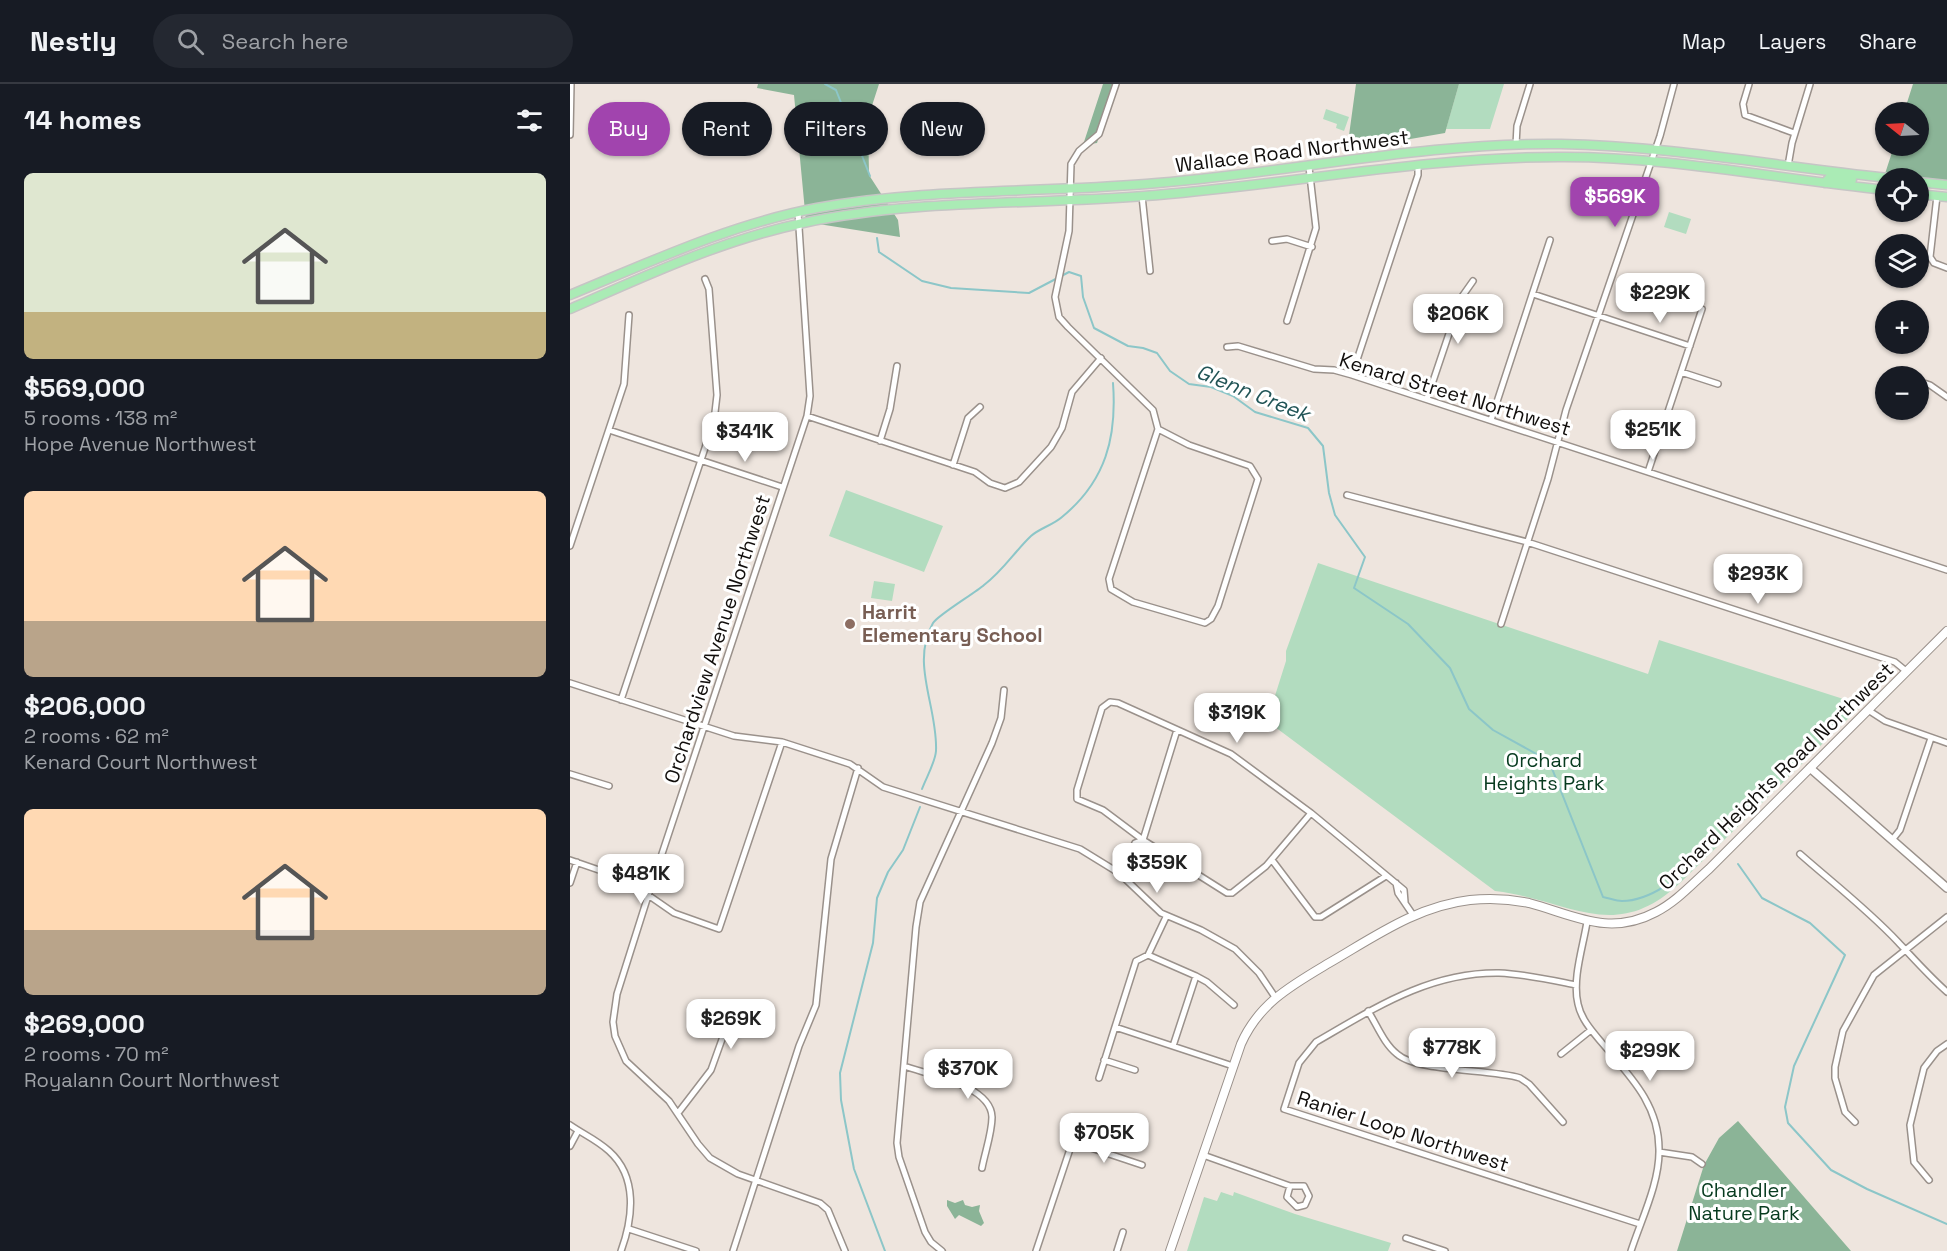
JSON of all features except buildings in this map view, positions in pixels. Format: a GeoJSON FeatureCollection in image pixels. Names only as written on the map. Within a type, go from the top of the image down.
{"type":"FeatureCollection","features":[{"type":"Feature","properties":{"kind":"main road","name":"Wallace Road Northwest"},"geometry":{"type":"LineString","coordinates":[[570,295],[719,234],[798,212],[880,198],[1068,189],[1193,180],[1431,152],[1561,144],[1654,149],[1875,177]]}},
{"type":"Feature","properties":{"kind":"main road","name":"Wallace Road Northwest"},"geometry":{"type":"LineString","coordinates":[[570,309],[736,241],[801,223],[881,210],[1143,196],[1311,179],[1418,165],[1534,157],[1649,162],[1875,189]]}},
{"type":"Feature","properties":{"kind":"main road"},"geometry":{"type":"LineString","coordinates":[[1825,183],[1831,177],[1866,182],[1875,181]]}},
{"type":"Feature","properties":{"kind":"main road"},"geometry":{"type":"LineString","coordinates":[[1929,183],[1947,185]]}},
{"type":"Feature","properties":{"kind":"main road"},"geometry":{"type":"LineString","coordinates":[[1929,195],[1947,197]]}},
{"type":"Feature","properties":{"kind":"main road","name":"Orchard Heights Road Northwest"},"geometry":{"type":"LineString","coordinates":[[1170,1251],[1233,1066],[1251,1024],[1275,997],[1413,915],[1468,900],[1505,899],[1526,903],[1587,922],[1606,924],[1634,921],[1666,907],[1810,768],[1906,671],[1944,641],[1947,631]]}},
{"type":"Feature","properties":{"kind":"street"},"geometry":{"type":"LineString","coordinates":[[570,135],[571,84]]}},
{"type":"Feature","properties":{"kind":"street"},"geometry":{"type":"LineString","coordinates":[[1116,84],[1099,134],[1079,151],[1071,164],[1068,189],[1069,231],[1056,287],[1056,306],[1059,317],[1153,410],[1158,429],[1109,579],[1111,589],[1132,602],[1205,623],[1211,619],[1218,606],[1258,479],[1250,466],[1189,445],[1158,429]]}},
{"type":"Feature","properties":{"kind":"street"},"geometry":{"type":"LineString","coordinates":[[1516,145],[1517,126],[1530,84]]}},
{"type":"Feature","properties":{"kind":"street"},"geometry":{"type":"LineString","coordinates":[[1501,624],[1566,410],[1674,84]]}},
{"type":"Feature","properties":{"kind":"street"},"geometry":{"type":"LineString","coordinates":[[1749,84],[1743,104],[1745,115],[1794,133]]}},
{"type":"Feature","properties":{"kind":"street"},"geometry":{"type":"LineString","coordinates":[[1788,166],[1794,133],[1810,84]]}},
{"type":"Feature","properties":{"kind":"street"},"geometry":{"type":"LineString","coordinates":[[1352,375],[1418,175],[1418,165]]}},
{"type":"Feature","properties":{"kind":"street"},"geometry":{"type":"LineString","coordinates":[[1287,321],[1312,247],[1316,228],[1309,167]]}},
{"type":"Feature","properties":{"kind":"street"},"geometry":{"type":"LineString","coordinates":[[1143,196],[1150,271]]}},
{"type":"Feature","properties":{"kind":"street"},"geometry":{"type":"LineString","coordinates":[[1937,196],[1930,257],[1934,263],[1947,268]]}},
{"type":"Feature","properties":{"kind":"street","name":"Orchardview Avenue Northwest"},"geometry":{"type":"LineString","coordinates":[[798,212],[801,223],[810,396],[807,416],[648,896],[617,994],[613,1022],[615,1036],[626,1061],[678,1113],[710,1158],[738,1174],[820,1203],[833,1221],[845,1251]]}},
{"type":"Feature","properties":{"kind":"street"},"geometry":{"type":"LineString","coordinates":[[1272,241],[1287,239],[1312,247]]}},
{"type":"Feature","properties":{"kind":"street"},"geometry":{"type":"LineString","coordinates":[[1491,420],[1550,240]]}},
{"type":"Feature","properties":{"kind":"street"},"geometry":{"type":"LineString","coordinates":[[621,700],[716,406],[710,289],[705,279]]}},
{"type":"Feature","properties":{"kind":"street"},"geometry":{"type":"LineString","coordinates":[[1428,399],[1461,298],[1473,281]]}},
{"type":"Feature","properties":{"kind":"street"},"geometry":{"type":"LineString","coordinates":[[1533,294],[1690,346]]}},
{"type":"Feature","properties":{"kind":"street"},"geometry":{"type":"LineString","coordinates":[[1648,472],[1702,309]]}},
{"type":"Feature","properties":{"kind":"street"},"geometry":{"type":"LineString","coordinates":[[570,546],[624,384],[629,315]]}},
{"type":"Feature","properties":{"kind":"street","name":"Kenard Street Northwest"},"geometry":{"type":"LineString","coordinates":[[1227,347],[1238,346],[1314,369],[1334,370],[1352,375],[1947,570]]}},
{"type":"Feature","properties":{"kind":"street"},"geometry":{"type":"LineString","coordinates":[[807,416],[975,472],[999,487],[1010,487],[1019,482],[1057,438],[1072,392],[1101,358]]}},
{"type":"Feature","properties":{"kind":"street"},"geometry":{"type":"LineString","coordinates":[[880,441],[890,409],[897,366]]}},
{"type":"Feature","properties":{"kind":"street"},"geometry":{"type":"LineString","coordinates":[[1681,372],[1718,384]]}},
{"type":"Feature","properties":{"kind":"street"},"geometry":{"type":"LineString","coordinates":[[1929,385],[1947,397]]}},
{"type":"Feature","properties":{"kind":"street"},"geometry":{"type":"LineString","coordinates":[[953,465],[968,418],[980,407]]}},
{"type":"Feature","properties":{"kind":"street"},"geometry":{"type":"LineString","coordinates":[[609,430],[782,488]]}},
{"type":"Feature","properties":{"kind":"street"},"geometry":{"type":"LineString","coordinates":[[1347,495],[1527,542],[1895,662],[1906,671]]}},
{"type":"Feature","properties":{"kind":"street"},"geometry":{"type":"LineString","coordinates":[[570,683],[734,736],[782,742],[858,768],[883,787],[1060,841],[1092,855],[1119,873],[1166,916],[1227,944],[1259,973],[1275,997]]}},
{"type":"Feature","properties":{"kind":"street"},"geometry":{"type":"LineString","coordinates":[[942,1251],[931,1242],[925,1232],[899,1156],[897,1143],[916,927],[920,902],[992,743],[1004,703],[1004,690]]}},
{"type":"Feature","properties":{"kind":"street"},"geometry":{"type":"LineString","coordinates":[[1311,813],[1272,860],[1232,893],[1227,893],[1143,840],[1103,810],[1077,799],[1077,790],[1102,708],[1110,702],[1118,703],[1231,754],[1311,813],[1396,883],[1398,893],[1413,915]]}},
{"type":"Feature","properties":{"kind":"street"},"geometry":{"type":"LineString","coordinates":[[1868,710],[1885,721],[1947,743]]}},
{"type":"Feature","properties":{"kind":"street"},"geometry":{"type":"LineString","coordinates":[[1119,873],[1143,840],[1177,730]]}},
{"type":"Feature","properties":{"kind":"street"},"geometry":{"type":"LineString","coordinates":[[1892,840],[1900,830],[1931,738]]}},
{"type":"Feature","properties":{"kind":"street"},"geometry":{"type":"LineString","coordinates":[[570,860],[625,879],[674,914],[719,929],[782,742]]}},
{"type":"Feature","properties":{"kind":"street"},"geometry":{"type":"LineString","coordinates":[[733,1251],[799,1046],[816,1005],[833,850],[858,768]]}},
{"type":"Feature","properties":{"kind":"street"},"geometry":{"type":"LineString","coordinates":[[1810,768],[1947,888]]}},
{"type":"Feature","properties":{"kind":"street"},"geometry":{"type":"LineString","coordinates":[[570,774],[609,786]]}},
{"type":"Feature","properties":{"kind":"street"},"geometry":{"type":"LineString","coordinates":[[1800,854],[1874,919],[1947,992]]}},
{"type":"Feature","properties":{"kind":"street"},"geometry":{"type":"LineString","coordinates":[[1272,860],[1315,917],[1321,917],[1386,876]]}},
{"type":"Feature","properties":{"kind":"street"},"geometry":{"type":"LineString","coordinates":[[570,883],[577,862]]}},
{"type":"Feature","properties":{"kind":"street"},"geometry":{"type":"LineString","coordinates":[[1099,1078],[1136,961],[1148,956],[1166,916]]}},
{"type":"Feature","properties":{"kind":"street"},"geometry":{"type":"LineString","coordinates":[[1855,1122],[1845,1112],[1835,1077],[1839,1041],[1874,975],[1947,917]]}},
{"type":"Feature","properties":{"kind":"street"},"geometry":{"type":"LineString","coordinates":[[1587,922],[1576,985],[1578,1005],[1591,1030],[1648,1101],[1658,1129],[1659,1152],[1631,1251]]}},
{"type":"Feature","properties":{"kind":"street"},"geometry":{"type":"LineString","coordinates":[[1148,956],[1207,982],[1234,1005]]}},
{"type":"Feature","properties":{"kind":"street","name":"Ranier Loop Northwest"},"geometry":{"type":"LineString","coordinates":[[1576,985],[1521,975],[1468,974],[1420,986],[1368,1011],[1317,1042],[1305,1052],[1284,1108],[1640,1224]]}},
{"type":"Feature","properties":{"kind":"street"},"geometry":{"type":"LineString","coordinates":[[1173,1046],[1196,976]]}},
{"type":"Feature","properties":{"kind":"street"},"geometry":{"type":"LineString","coordinates":[[678,1113],[711,1070],[730,1017],[697,1005]]}},
{"type":"Feature","properties":{"kind":"street"},"geometry":{"type":"LineString","coordinates":[[1368,1011],[1392,1050],[1399,1056],[1416,1062],[1520,1078],[1529,1084],[1563,1122]]}},
{"type":"Feature","properties":{"kind":"street"},"geometry":{"type":"LineString","coordinates":[[1115,1027],[1233,1066]]}},
{"type":"Feature","properties":{"kind":"street"},"geometry":{"type":"LineString","coordinates":[[1561,1054],[1591,1030]]}},
{"type":"Feature","properties":{"kind":"street"},"geometry":{"type":"LineString","coordinates":[[1929,1180],[1914,1162],[1910,1125],[1924,1068],[1937,1051],[1947,1044]]}},
{"type":"Feature","properties":{"kind":"street"},"geometry":{"type":"LineString","coordinates":[[1104,1060],[1135,1070]]}},
{"type":"Feature","properties":{"kind":"street"},"geometry":{"type":"LineString","coordinates":[[904,1066],[974,1090],[987,1101],[992,1120],[982,1168]]}},
{"type":"Feature","properties":{"kind":"street"},"geometry":{"type":"LineString","coordinates":[[570,1125],[598,1142],[620,1163],[630,1194],[629,1229],[621,1251]]}},
{"type":"Feature","properties":{"kind":"street"},"geometry":{"type":"LineString","coordinates":[[1036,1251],[1077,1128]]}},
{"type":"Feature","properties":{"kind":"street"},"geometry":{"type":"LineString","coordinates":[[570,1146],[578,1131]]}},
{"type":"Feature","properties":{"kind":"street"},"geometry":{"type":"LineString","coordinates":[[1073,1142],[1142,1165]]}},
{"type":"Feature","properties":{"kind":"street"},"geometry":{"type":"LineString","coordinates":[[1659,1152],[1692,1157],[1702,1164]]}},
{"type":"Feature","properties":{"kind":"street"},"geometry":{"type":"LineString","coordinates":[[1203,1155],[1290,1186],[1299,1185],[1308,1190],[1308,1201],[1305,1205],[1297,1207],[1290,1202],[1287,1197],[1290,1186]]}},
{"type":"Feature","properties":{"kind":"street"},"geometry":{"type":"LineString","coordinates":[[629,1229],[696,1251]]}},
{"type":"Feature","properties":{"kind":"street"},"geometry":{"type":"LineString","coordinates":[[1116,1251],[1123,1232]]}},
{"type":"Feature","properties":{"kind":"street"},"geometry":{"type":"LineString","coordinates":[[1406,1238],[1442,1251]]}},
{"type":"Feature","properties":{"kind":"green space"},"geometry":{"type":"Polygon","coordinates":[[[758,84],[879,84],[873,102],[795,102],[794,95],[757,88],[758,84]]]}},
{"type":"Feature","properties":{"kind":"green space"},"geometry":{"type":"Polygon","coordinates":[[[1103,84],[1115,84],[1097,143],[1083,145],[1103,84]]]}},
{"type":"Feature","properties":{"kind":"green space"},"geometry":{"type":"Polygon","coordinates":[[[1356,84],[1459,84],[1445,133],[1347,150],[1356,84]]]}},
{"type":"Feature","properties":{"kind":"green space"},"geometry":{"type":"Polygon","coordinates":[[[1459,84],[1504,84],[1490,129],[1446,129],[1459,84]]]}},
{"type":"Feature","properties":{"kind":"green space"},"geometry":{"type":"Polygon","coordinates":[[[1913,84],[1947,84],[1947,185],[1929,181],[1929,168],[1887,168],[1891,156],[1929,156],[1929,102],[1907,102],[1913,84]]]}},
{"type":"Feature","properties":{"kind":"green space"},"geometry":{"type":"Polygon","coordinates":[[[1326,109],[1349,117],[1344,131],[1336,128],[1337,124],[1323,119],[1326,109]]]}},
{"type":"Feature","properties":{"kind":"green space"},"geometry":{"type":"Polygon","coordinates":[[[800,156],[869,156],[869,175],[898,220],[900,237],[806,222],[800,156]]]}},
{"type":"Feature","properties":{"kind":"green space"},"geometry":{"type":"Polygon","coordinates":[[[1669,212],[1691,219],[1686,234],[1664,227],[1669,212]]]}},
{"type":"Feature","properties":{"kind":"green space"},"geometry":{"type":"Polygon","coordinates":[[[846,490],[943,526],[924,572],[829,536],[846,490]]]}},
{"type":"Feature","properties":{"kind":"green space","name":"Orchard Heights Park"},"geometry":{"type":"Polygon","coordinates":[[[1318,563],[1648,674],[1659,640],[1862,705],[1681,882],[1657,901],[1635,911],[1613,915],[1591,914],[1495,891],[1267,721],[1286,661],[1286,651],[1318,563]]]}},
{"type":"Feature","properties":{"kind":"green space"},"geometry":{"type":"Polygon","coordinates":[[[874,581],[895,584],[892,601],[871,598],[874,581]]]}},
{"type":"Feature","properties":{"kind":"green space","name":"Chandler Nature Park"},"geometry":{"type":"Polygon","coordinates":[[[1738,1121],[1851,1251],[1677,1251],[1704,1165],[1719,1138],[1738,1121]]]}},
{"type":"Feature","properties":{"kind":"green space"},"geometry":{"type":"Polygon","coordinates":[[[1221,1192],[1233,1196],[1234,1192],[1295,1214],[1391,1243],[1388,1251],[1187,1251],[1204,1197],[1217,1201],[1221,1192]]]}},
{"type":"Feature","properties":{"kind":"green space"},"geometry":{"type":"Polygon","coordinates":[[[947,1200],[955,1203],[963,1200],[965,1205],[972,1207],[980,1205],[979,1211],[984,1223],[981,1226],[959,1215],[955,1219],[947,1206],[947,1200]]]}},
{"type":"Feature","properties":{"kind":"waterway","name":"Glenn Creek"},"geometry":{"type":"LineString","coordinates":[[825,84],[836,90],[870,176]]}},
{"type":"Feature","properties":{"kind":"waterway","name":"Glenn Creek"},"geometry":{"type":"LineString","coordinates":[[877,238],[879,252],[922,281],[951,288],[1029,293],[1069,272],[1081,276],[1083,297],[1094,328],[1128,346],[1157,353],[1170,371],[1189,384],[1211,387],[1233,396],[1255,412],[1308,428],[1323,446],[1329,493],[1335,515],[1365,557],[1354,588],[1408,624],[1450,668],[1469,709],[1493,730],[1549,761],[1603,897],[1622,901],[1635,899],[1661,889],[1685,871],[1715,842]]}},
{"type":"Feature","properties":{"kind":"waterway"},"geometry":{"type":"LineString","coordinates":[[922,789],[936,751],[936,735],[924,670],[927,638],[933,623],[991,579],[1031,536],[1062,517],[1089,488],[1099,473],[1110,440],[1113,422],[1113,383]]}},
{"type":"Feature","properties":{"kind":"waterway"},"geometry":{"type":"LineString","coordinates":[[885,1251],[854,1169],[841,1100],[840,1073],[873,943],[877,898],[888,872],[903,850],[920,807]]}},
{"type":"Feature","properties":{"kind":"waterway","name":"Glenn Creek"},"geometry":{"type":"LineString","coordinates":[[1738,864],[1762,898],[1810,923],[1845,955],[1794,1066],[1785,1107],[1788,1123],[1831,1170],[1867,1189],[1947,1224]]}},
{"type":"Feature","properties":{"kind":"place","name":"Harrit Elementary School"},"geometry":{"type":"Point","coordinates":[850,624]}}]}
